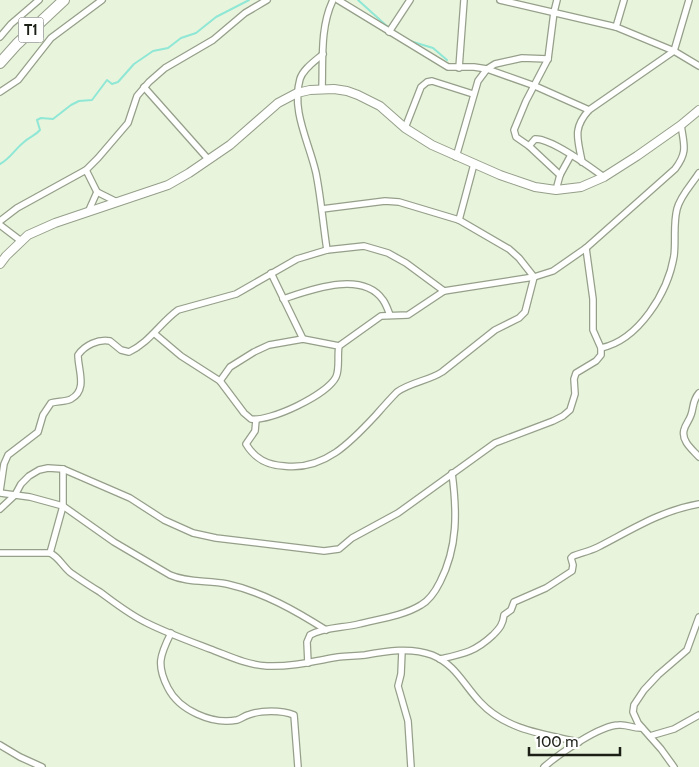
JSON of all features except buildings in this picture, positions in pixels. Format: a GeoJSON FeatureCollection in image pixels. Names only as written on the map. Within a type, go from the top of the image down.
{"type":"FeatureCollection","features":[{"type":"Feature","properties":{"kind":"highway","name":"T1"},"geometry":{"type":"LineString","coordinates":[[0,63],[17,44],[64,0]]}},
{"type":"Feature","properties":{"kind":"street"},"geometry":{"type":"LineString","coordinates":[[0,38],[11,24],[40,0]]}},
{"type":"Feature","properties":{"kind":"street"},"geometry":{"type":"LineString","coordinates":[[0,92],[18,80],[51,38],[102,0]]}},
{"type":"Feature","properties":{"kind":"street"},"geometry":{"type":"LineString","coordinates":[[21,241],[0,223],[17,208],[86,170],[128,123],[137,96],[144,87],[165,68],[213,40],[245,13],[268,0]]}},
{"type":"Feature","properties":{"kind":"street"},"geometry":{"type":"LineString","coordinates":[[322,89],[324,31],[328,11],[333,0]]}},
{"type":"Feature","properties":{"kind":"street"},"geometry":{"type":"LineString","coordinates":[[338,0],[448,67],[487,69],[535,86],[565,101],[589,110]]}},
{"type":"Feature","properties":{"kind":"street"},"geometry":{"type":"LineString","coordinates":[[389,32],[410,0]]}},
{"type":"Feature","properties":{"kind":"street"},"geometry":{"type":"LineString","coordinates":[[459,68],[464,0]]}},
{"type":"Feature","properties":{"kind":"street"},"geometry":{"type":"LineString","coordinates":[[500,0],[616,27],[674,51],[699,66]]}},
{"type":"Feature","properties":{"kind":"street"},"geometry":{"type":"LineString","coordinates":[[557,0],[548,59],[526,101],[514,130],[516,137],[529,146],[560,175]]}},
{"type":"Feature","properties":{"kind":"street"},"geometry":{"type":"LineString","coordinates":[[616,27],[624,0]]}},
{"type":"Feature","properties":{"kind":"street"},"geometry":{"type":"LineString","coordinates":[[582,162],[577,129],[579,121],[589,110],[674,51],[689,0]]}},
{"type":"Feature","properties":{"kind":"street"},"geometry":{"type":"LineString","coordinates":[[323,54],[302,74],[297,93],[297,106],[312,157],[322,209],[327,250]]}},
{"type":"Feature","properties":{"kind":"street"},"geometry":{"type":"LineString","coordinates":[[456,157],[473,94],[478,80],[487,69],[495,64],[522,58],[548,59]]}},
{"type":"Feature","properties":{"kind":"street"},"geometry":{"type":"LineString","coordinates":[[405,128],[421,87],[427,82],[432,81],[473,94]]}},
{"type":"Feature","properties":{"kind":"street"},"geometry":{"type":"LineString","coordinates":[[144,87],[208,159]]}},
{"type":"Feature","properties":{"kind":"street"},"geometry":{"type":"LineString","coordinates":[[0,264],[28,235],[89,210],[168,185],[189,173],[230,145],[278,103],[297,93],[322,89],[347,91],[358,95],[380,106],[405,128],[456,157],[536,187],[556,190],[581,187],[604,177],[681,125],[699,110]]}},
{"type":"Feature","properties":{"kind":"street"},"geometry":{"type":"LineString","coordinates":[[155,334],[181,356],[220,381],[244,413],[251,419],[256,420],[288,410],[322,391],[335,378],[338,370],[337,356],[339,346],[381,316],[408,315],[444,291],[534,277],[553,271],[586,248],[675,169],[683,159],[684,148],[681,125]]}},
{"type":"Feature","properties":{"kind":"street"},"geometry":{"type":"LineString","coordinates":[[529,146],[539,138],[571,155],[604,177]]}},
{"type":"Feature","properties":{"kind":"street"},"geometry":{"type":"LineString","coordinates":[[556,190],[560,175],[571,155]]}},
{"type":"Feature","properties":{"kind":"street"},"geometry":{"type":"LineString","coordinates":[[459,220],[474,164]]}},
{"type":"Feature","properties":{"kind":"street"},"geometry":{"type":"LineString","coordinates":[[86,170],[97,192],[115,202]]}},
{"type":"Feature","properties":{"kind":"street"},"geometry":{"type":"LineString","coordinates":[[601,348],[612,346],[625,338],[651,309],[662,293],[668,279],[674,254],[674,224],[677,207],[699,173]]}},
{"type":"Feature","properties":{"kind":"street"},"geometry":{"type":"LineString","coordinates":[[89,210],[97,192]]}},
{"type":"Feature","properties":{"kind":"street"},"geometry":{"type":"LineString","coordinates":[[322,209],[385,201],[399,202],[459,220],[509,249],[534,277]]}},
{"type":"Feature","properties":{"kind":"street"},"geometry":{"type":"LineString","coordinates":[[326,630],[286,607],[241,587],[211,581],[178,579],[114,542],[63,506],[0,492],[4,464],[8,455],[38,432],[43,415],[52,403],[72,398],[77,393],[82,381],[78,355],[95,342],[106,340],[113,342],[121,350],[129,352],[155,334],[159,327],[178,310],[236,294],[297,259],[327,250],[364,246],[388,253],[444,291]]}},
{"type":"Feature","properties":{"kind":"street"},"geometry":{"type":"LineString","coordinates":[[0,509],[15,495],[21,484],[29,476],[39,470],[48,468],[63,469],[130,498],[164,520],[202,536],[324,551],[339,549],[363,532],[398,513],[485,449],[502,439],[563,416],[570,410],[574,403],[574,379],[576,373],[596,361],[601,355],[601,348],[593,330],[593,299],[586,248]]}},
{"type":"Feature","properties":{"kind":"street"},"geometry":{"type":"LineString","coordinates":[[271,273],[303,339]]}},
{"type":"Feature","properties":{"kind":"street"},"geometry":{"type":"LineString","coordinates":[[256,420],[255,431],[246,444],[266,463],[301,467],[325,460],[346,445],[404,388],[433,378],[495,330],[520,318],[528,304],[534,277]]}},
{"type":"Feature","properties":{"kind":"street"},"geometry":{"type":"LineString","coordinates":[[283,299],[319,287],[338,284],[356,285],[369,289],[382,299],[390,315]]}},
{"type":"Feature","properties":{"kind":"street"},"geometry":{"type":"LineString","coordinates":[[220,381],[230,367],[269,345],[303,339],[339,346]]}},
{"type":"Feature","properties":{"kind":"street"},"geometry":{"type":"LineString","coordinates":[[699,393],[692,405],[691,414],[684,428],[683,435],[686,442],[699,457]]}},
{"type":"Feature","properties":{"kind":"street"},"geometry":{"type":"LineString","coordinates":[[692,409],[699,415]]}},
{"type":"Feature","properties":{"kind":"street"},"geometry":{"type":"LineString","coordinates":[[50,552],[63,506],[63,469]]}},
{"type":"Feature","properties":{"kind":"street"},"geometry":{"type":"LineString","coordinates":[[308,663],[308,638],[314,632],[354,626],[402,613],[422,605],[430,597],[444,574],[455,537],[456,516],[452,473]]}},
{"type":"Feature","properties":{"kind":"street"},"geometry":{"type":"LineString","coordinates":[[440,659],[466,653],[483,644],[502,625],[504,615],[511,610],[514,602],[546,588],[572,572],[571,558],[573,556],[596,548],[623,532],[663,513],[699,504]]}},
{"type":"Feature","properties":{"kind":"street"},"geometry":{"type":"LineString","coordinates":[[0,553],[50,552],[72,574],[146,623],[255,665],[284,666],[402,650],[424,653],[440,659],[460,675],[480,702],[505,721],[536,734],[579,742]]}},
{"type":"Feature","properties":{"kind":"street"},"geometry":{"type":"LineString","coordinates":[[674,767],[642,728],[633,712],[637,699],[658,675],[687,650],[699,617]]}},
{"type":"Feature","properties":{"kind":"street"},"geometry":{"type":"LineString","coordinates":[[171,633],[160,660],[168,689],[176,700],[196,714],[223,720],[237,720],[257,712],[284,712],[294,715],[298,767]]}},
{"type":"Feature","properties":{"kind":"street"},"geometry":{"type":"LineString","coordinates":[[402,650],[402,674],[398,686],[408,721],[411,767]]}},
{"type":"Feature","properties":{"kind":"street"},"geometry":{"type":"LineString","coordinates":[[650,736],[674,729],[699,715]]}},
{"type":"Feature","properties":{"kind":"street"},"geometry":{"type":"LineString","coordinates":[[544,767],[579,742],[612,726],[622,724],[636,729],[642,728]]}},
{"type":"Feature","properties":{"kind":"street"},"geometry":{"type":"LineString","coordinates":[[0,745],[42,767]]}},
{"type":"Feature","properties":{"kind":"waterway"},"geometry":{"type":"LineString","coordinates":[[0,164],[40,130],[37,120],[41,118],[53,119],[79,101],[92,100],[107,80],[112,84],[118,82],[134,64],[153,51],[168,48],[181,38],[196,33],[216,17],[249,0]]}},
{"type":"Feature","properties":{"kind":"waterway"},"geometry":{"type":"LineString","coordinates":[[358,0],[389,28]]}},
{"type":"Feature","properties":{"kind":"waterway"},"geometry":{"type":"LineString","coordinates":[[410,41],[433,48],[447,60]]}}]}
